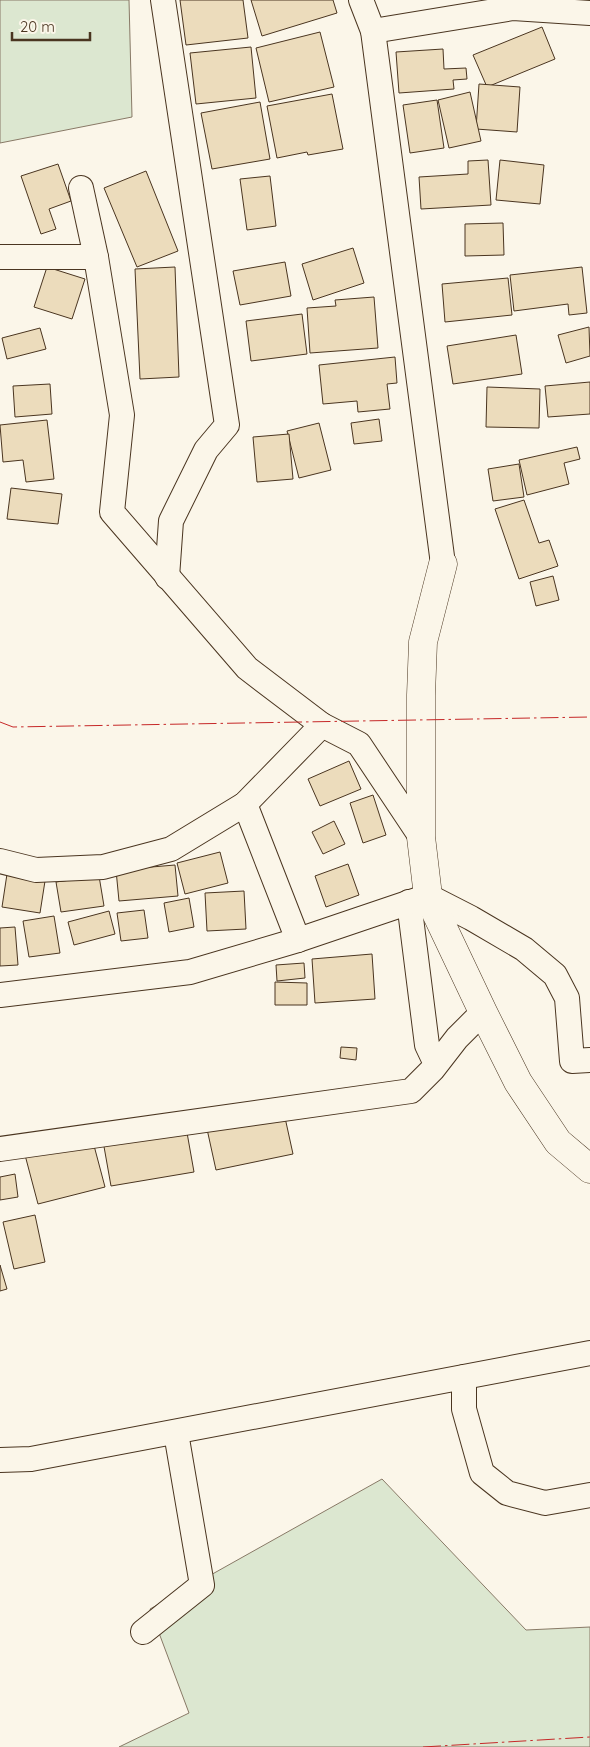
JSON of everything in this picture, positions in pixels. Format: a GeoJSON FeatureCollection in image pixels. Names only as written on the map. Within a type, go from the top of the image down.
{"type":"FeatureCollection","features":[{"type":"Feature","properties":{"kind":"street"},"geometry":{"type":"LineString","coordinates":[[163,0],[227,425],[206,450],[171,521],[167,577]]}},
{"type":"Feature","properties":{"kind":"street"},"geometry":{"type":"LineString","coordinates":[[361,0],[372,31],[443,564],[422,642],[421,837],[418,899],[427,1045],[436,1064]]}},
{"type":"Feature","properties":{"kind":"street"},"geometry":{"type":"LineString","coordinates":[[372,31],[513,8],[590,13]]}},
{"type":"Feature","properties":{"kind":"street"},"geometry":{"type":"LineString","coordinates":[[81,188],[96,257],[122,415],[112,512],[246,668],[322,725],[359,744],[421,837]]}},
{"type":"Feature","properties":{"kind":"street"},"geometry":{"type":"LineString","coordinates":[[0,256],[96,257]]}},
{"type":"Feature","properties":{"kind":"street"},"geometry":{"type":"LineString","coordinates":[[0,861],[36,870],[103,867],[171,849],[245,804],[322,725]]}},
{"type":"Feature","properties":{"kind":"street"},"geometry":{"type":"LineString","coordinates":[[245,804],[298,940]]}},
{"type":"Feature","properties":{"kind":"street"},"geometry":{"type":"LineString","coordinates":[[418,899],[483,1012],[518,1082],[558,1142],[590,1169]]}},
{"type":"Feature","properties":{"kind":"street"},"geometry":{"type":"LineString","coordinates":[[0,995],[190,972],[298,940],[418,899],[471,918],[524,949],[555,975],[567,998],[572,1061],[590,1060]]}},
{"type":"Feature","properties":{"kind":"street"},"geometry":{"type":"LineString","coordinates":[[0,1149],[411,1091],[457,1038],[483,1012]]}},
{"type":"Feature","properties":{"kind":"street"},"geometry":{"type":"LineString","coordinates":[[0,1460],[31,1459],[176,1433],[590,1353]]}},
{"type":"Feature","properties":{"kind":"street"},"geometry":{"type":"LineString","coordinates":[[464,1377],[464,1409],[482,1473],[507,1493],[545,1503],[590,1495]]}},
{"type":"Feature","properties":{"kind":"street"},"geometry":{"type":"LineString","coordinates":[[143,1632],[202,1585],[176,1433]]}},
{"type":"Feature","properties":{"kind":"green space"},"geometry":{"type":"Polygon","coordinates":[[[0,0],[129,0],[132,117],[0,143],[0,0]]]}},
{"type":"Feature","properties":{"kind":"green space"},"geometry":{"type":"Polygon","coordinates":[[[382,1479],[526,1630],[590,1627],[590,1747],[119,1747],[189,1713],[150,1609],[382,1479]]]}},
{"type":"Feature","properties":{"kind":"building"},"geometry":{"type":"Polygon","coordinates":[[[180,0],[243,0],[248,38],[186,45],[180,0]]]}},
{"type":"Feature","properties":{"kind":"building"},"geometry":{"type":"Polygon","coordinates":[[[251,0],[333,0],[337,13],[262,36],[251,0]]]}},
{"type":"Feature","properties":{"kind":"building"},"geometry":{"type":"Polygon","coordinates":[[[542,27],[555,59],[487,87],[473,55],[542,27]]]}},
{"type":"Feature","properties":{"kind":"building"},"geometry":{"type":"Polygon","coordinates":[[[320,32],[334,87],[269,102],[256,48],[320,32]]]}},
{"type":"Feature","properties":{"kind":"building"},"geometry":{"type":"Polygon","coordinates":[[[251,47],[256,98],[196,104],[190,53],[251,47]]]}},
{"type":"Feature","properties":{"kind":"building"},"geometry":{"type":"Polygon","coordinates":[[[443,49],[444,69],[466,68],[467,79],[453,80],[454,89],[399,93],[396,52],[443,49]]]}},
{"type":"Feature","properties":{"kind":"building"},"geometry":{"type":"Polygon","coordinates":[[[479,84],[520,87],[517,132],[476,129],[479,84]]]}},
{"type":"Feature","properties":{"kind":"building"},"geometry":{"type":"Polygon","coordinates":[[[470,92],[481,141],[449,148],[438,100],[470,92]]]}},
{"type":"Feature","properties":{"kind":"building"},"geometry":{"type":"Polygon","coordinates":[[[332,94],[343,149],[308,155],[307,152],[277,158],[267,106],[332,94]]]}},
{"type":"Feature","properties":{"kind":"building"},"geometry":{"type":"Polygon","coordinates":[[[437,100],[444,148],[410,153],[403,105],[437,100]]]}},
{"type":"Feature","properties":{"kind":"building"},"geometry":{"type":"Polygon","coordinates":[[[260,102],[270,159],[212,169],[201,113],[260,102]]]}},
{"type":"Feature","properties":{"kind":"building"},"geometry":{"type":"Polygon","coordinates":[[[488,160],[491,205],[421,209],[419,177],[468,174],[468,161],[488,160]]]}},
{"type":"Feature","properties":{"kind":"building"},"geometry":{"type":"Polygon","coordinates":[[[500,160],[544,165],[540,204],[496,200],[500,160]]]}},
{"type":"Feature","properties":{"kind":"building"},"geometry":{"type":"Polygon","coordinates":[[[58,164],[71,201],[49,209],[56,229],[41,234],[21,176],[58,164]]]}},
{"type":"Feature","properties":{"kind":"building"},"geometry":{"type":"Polygon","coordinates":[[[146,171],[178,251],[137,267],[104,188],[146,171]]]}},
{"type":"Feature","properties":{"kind":"building"},"geometry":{"type":"Polygon","coordinates":[[[270,176],[276,226],[247,230],[240,179],[270,176]]]}},
{"type":"Feature","properties":{"kind":"building"},"geometry":{"type":"Polygon","coordinates":[[[503,223],[504,255],[465,256],[465,224],[503,223]]]}},
{"type":"Feature","properties":{"kind":"building"},"geometry":{"type":"Polygon","coordinates":[[[353,248],[364,283],[313,300],[302,264],[353,248]]]}},
{"type":"Feature","properties":{"kind":"building"},"geometry":{"type":"Polygon","coordinates":[[[285,262],[291,296],[240,305],[233,271],[285,262]]]}},
{"type":"Feature","properties":{"kind":"building"},"geometry":{"type":"Polygon","coordinates":[[[47,267],[85,279],[72,319],[34,307],[47,267]]]}},
{"type":"Feature","properties":{"kind":"building"},"geometry":{"type":"Polygon","coordinates":[[[175,267],[179,377],[140,379],[135,269],[175,267]]]}},
{"type":"Feature","properties":{"kind":"building"},"geometry":{"type":"Polygon","coordinates":[[[582,267],[587,313],[569,315],[568,304],[514,311],[510,275],[582,267]]]}},
{"type":"Feature","properties":{"kind":"building"},"geometry":{"type":"Polygon","coordinates":[[[508,278],[512,315],[445,322],[442,284],[508,278]]]}},
{"type":"Feature","properties":{"kind":"building"},"geometry":{"type":"Polygon","coordinates":[[[374,297],[378,348],[310,353],[307,308],[336,306],[335,300],[374,297]]]}},
{"type":"Feature","properties":{"kind":"building"},"geometry":{"type":"Polygon","coordinates":[[[302,314],[307,354],[251,361],[246,321],[302,314]]]}},
{"type":"Feature","properties":{"kind":"building"},"geometry":{"type":"Polygon","coordinates":[[[589,327],[590,356],[566,363],[558,335],[589,327]]]}},
{"type":"Feature","properties":{"kind":"building"},"geometry":{"type":"Polygon","coordinates":[[[40,328],[46,349],[7,359],[2,338],[40,328]]]}},
{"type":"Feature","properties":{"kind":"building"},"geometry":{"type":"Polygon","coordinates":[[[516,335],[522,374],[453,384],[447,346],[516,335]]]}},
{"type":"Feature","properties":{"kind":"building"},"geometry":{"type":"Polygon","coordinates":[[[395,357],[397,383],[387,384],[390,409],[358,412],[357,401],[323,404],[319,365],[395,357]]]}},
{"type":"Feature","properties":{"kind":"building"},"geometry":{"type":"Polygon","coordinates":[[[590,382],[590,414],[548,417],[545,386],[590,382]]]}},
{"type":"Feature","properties":{"kind":"building"},"geometry":{"type":"Polygon","coordinates":[[[50,384],[52,414],[15,417],[13,386],[50,384]]]}},
{"type":"Feature","properties":{"kind":"building"},"geometry":{"type":"Polygon","coordinates":[[[487,387],[540,389],[539,428],[486,427],[487,387]]]}},
{"type":"Feature","properties":{"kind":"building"},"geometry":{"type":"Polygon","coordinates":[[[379,419],[382,441],[354,444],[351,423],[379,419]]]}},
{"type":"Feature","properties":{"kind":"building"},"geometry":{"type":"Polygon","coordinates":[[[47,420],[54,479],[26,482],[23,460],[3,462],[0,425],[47,420]]]}},
{"type":"Feature","properties":{"kind":"building"},"geometry":{"type":"Polygon","coordinates":[[[319,423],[331,470],[299,478],[287,431],[319,423]]]}},
{"type":"Feature","properties":{"kind":"building"},"geometry":{"type":"Polygon","coordinates":[[[289,434],[293,479],[257,482],[253,437],[289,434]]]}},
{"type":"Feature","properties":{"kind":"building"},"geometry":{"type":"Polygon","coordinates":[[[577,447],[580,459],[564,463],[569,484],[527,495],[519,460],[577,447]]]}},
{"type":"Feature","properties":{"kind":"building"},"geometry":{"type":"Polygon","coordinates":[[[519,464],[524,497],[493,501],[488,469],[519,464]]]}},
{"type":"Feature","properties":{"kind":"building"},"geometry":{"type":"Polygon","coordinates":[[[11,488],[62,494],[58,524],[7,519],[11,488]]]}},
{"type":"Feature","properties":{"kind":"building"},"geometry":{"type":"Polygon","coordinates":[[[524,500],[539,543],[549,540],[558,566],[519,579],[495,509],[524,500]]]}},
{"type":"Feature","properties":{"kind":"building"},"geometry":{"type":"Polygon","coordinates":[[[553,576],[559,600],[536,606],[530,582],[553,576]]]}},
{"type":"Feature","properties":{"kind":"building"},"geometry":{"type":"Polygon","coordinates":[[[349,761],[361,789],[320,806],[308,779],[349,761]]]}},
{"type":"Feature","properties":{"kind":"building"},"geometry":{"type":"Polygon","coordinates":[[[373,795],[386,835],[363,843],[350,803],[373,795]]]}},
{"type":"Feature","properties":{"kind":"building"},"geometry":{"type":"Polygon","coordinates":[[[334,821],[345,844],[323,854],[312,832],[334,821]]]}},
{"type":"Feature","properties":{"kind":"building"},"geometry":{"type":"Polygon","coordinates":[[[220,852],[228,883],[185,894],[177,863],[220,852]]]}},
{"type":"Feature","properties":{"kind":"building"},"geometry":{"type":"Polygon","coordinates":[[[348,864],[359,895],[326,907],[315,876],[348,864]]]}},
{"type":"Feature","properties":{"kind":"building"},"geometry":{"type":"Polygon","coordinates":[[[175,865],[178,896],[119,901],[116,870],[175,865]]]}},
{"type":"Feature","properties":{"kind":"building"},"geometry":{"type":"Polygon","coordinates":[[[7,874],[45,881],[40,913],[2,907],[7,874]]]}},
{"type":"Feature","properties":{"kind":"building"},"geometry":{"type":"Polygon","coordinates":[[[99,876],[104,906],[61,912],[56,882],[99,876]]]}},
{"type":"Feature","properties":{"kind":"building"},"geometry":{"type":"Polygon","coordinates":[[[244,891],[246,929],[207,931],[205,893],[244,891]]]}},
{"type":"Feature","properties":{"kind":"building"},"geometry":{"type":"Polygon","coordinates":[[[189,898],[194,927],[169,932],[164,903],[189,898]]]}},
{"type":"Feature","properties":{"kind":"building"},"geometry":{"type":"Polygon","coordinates":[[[144,910],[148,938],[121,941],[117,913],[144,910]]]}},
{"type":"Feature","properties":{"kind":"building"},"geometry":{"type":"Polygon","coordinates":[[[109,911],[115,934],[74,945],[68,922],[109,911]]]}},
{"type":"Feature","properties":{"kind":"building"},"geometry":{"type":"Polygon","coordinates":[[[54,916],[60,953],[29,957],[23,921],[54,916]]]}},
{"type":"Feature","properties":{"kind":"building"},"geometry":{"type":"Polygon","coordinates":[[[15,927],[18,965],[0,966],[0,928],[15,927]]]}},
{"type":"Feature","properties":{"kind":"building"},"geometry":{"type":"Polygon","coordinates":[[[372,954],[375,999],[315,1003],[312,959],[372,954]]]}},
{"type":"Feature","properties":{"kind":"building"},"geometry":{"type":"Polygon","coordinates":[[[304,963],[305,978],[277,981],[276,965],[304,963]]]}},
{"type":"Feature","properties":{"kind":"building"},"geometry":{"type":"Polygon","coordinates":[[[275,982],[307,983],[307,1005],[275,1005],[275,982]]]}},
{"type":"Feature","properties":{"kind":"building"},"geometry":{"type":"Polygon","coordinates":[[[341,1047],[357,1048],[356,1060],[340,1058],[341,1047]]]}},
{"type":"Feature","properties":{"kind":"building"},"geometry":{"type":"Polygon","coordinates":[[[284,1113],[293,1154],[216,1170],[207,1129],[284,1113]]]}},
{"type":"Feature","properties":{"kind":"building"},"geometry":{"type":"Polygon","coordinates":[[[186,1127],[194,1172],[111,1186],[103,1141],[186,1127]]]}},
{"type":"Feature","properties":{"kind":"building"},"geometry":{"type":"Polygon","coordinates":[[[92,1138],[105,1187],[38,1204],[25,1155],[92,1138]]]}},
{"type":"Feature","properties":{"kind":"building"},"geometry":{"type":"Polygon","coordinates":[[[15,1174],[18,1197],[0,1200],[0,1177],[15,1174]]]}},
{"type":"Feature","properties":{"kind":"building"},"geometry":{"type":"Polygon","coordinates":[[[35,1215],[45,1262],[14,1269],[3,1222],[35,1215]]]}},
{"type":"Feature","properties":{"kind":"building"},"geometry":{"type":"Polygon","coordinates":[[[0,1265],[7,1289],[0,1291],[0,1265]]]}},
{"type":"Feature","properties":{"kind":"power"},"geometry":{"type":"LineString","coordinates":[[0,722],[13,727],[590,717]]}},
{"type":"Feature","properties":{"kind":"power"},"geometry":{"type":"LineString","coordinates":[[423,1747],[590,1737]]}}]}
